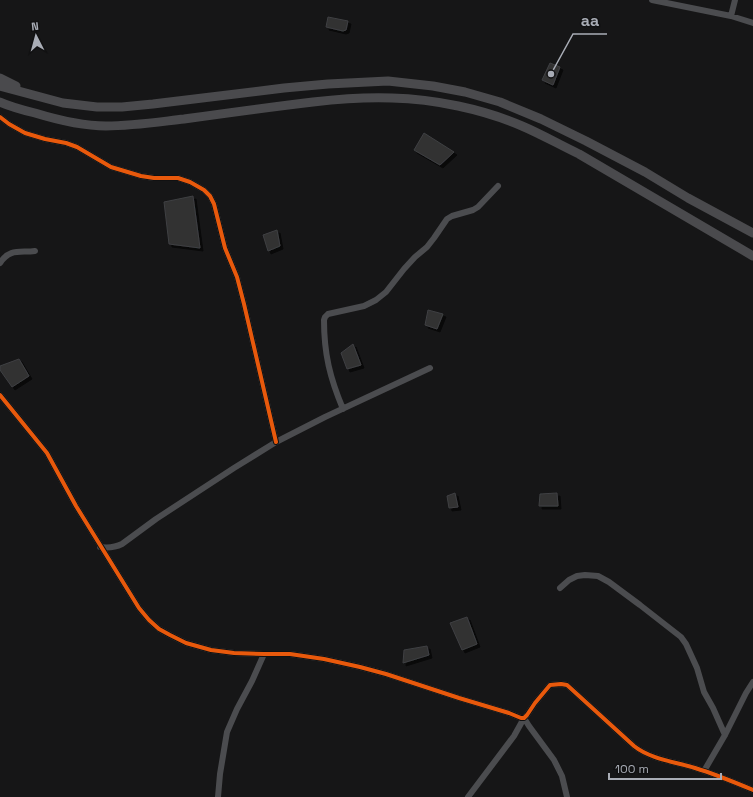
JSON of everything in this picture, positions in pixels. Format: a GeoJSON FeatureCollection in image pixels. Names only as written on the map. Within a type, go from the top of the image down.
{"type":"FeatureCollection","features":[{"type":"Feature","properties":{"kind":"main road"},"geometry":{"type":"LineString","coordinates":[[0,78],[35,96]]}},
{"type":"Feature","properties":{"kind":"main road"},"geometry":{"type":"LineString","coordinates":[[0,86],[63,103],[97,107],[122,107],[153,104],[328,84],[388,81],[433,86],[465,92],[500,102],[541,118],[645,172],[753,234]]}},
{"type":"Feature","properties":{"kind":"main road"},"geometry":{"type":"LineString","coordinates":[[0,102],[74,124],[106,126],[175,120],[292,104],[339,100],[392,98],[418,100],[455,106],[490,115],[521,126],[579,154],[753,256]]}},
{"type":"Feature","properties":{"kind":"main road"},"geometry":{"type":"LineString","coordinates":[[678,213],[688,198]]}},
{"type":"Feature","properties":{"kind":"street"},"geometry":{"type":"LineString","coordinates":[[652,0],[731,16],[753,23]]}},
{"type":"Feature","properties":{"kind":"street"},"geometry":{"type":"LineString","coordinates":[[731,16],[735,0]]}},
{"type":"Feature","properties":{"kind":"street"},"geometry":{"type":"LineString","coordinates":[[0,117],[8,124],[25,133],[77,147],[111,167],[141,176],[154,178],[178,178],[190,182],[204,190],[210,196],[214,204],[224,248],[237,277],[276,442]]}},
{"type":"Feature","properties":{"kind":"street"},"geometry":{"type":"LineString","coordinates":[[343,409],[332,380],[328,364],[325,339],[325,317],[328,314],[364,306],[376,300],[386,292],[415,257],[427,247],[447,219],[478,207],[498,186]]}},
{"type":"Feature","properties":{"kind":"street"},"geometry":{"type":"LineString","coordinates":[[0,262],[9,253],[35,251]]}},
{"type":"Feature","properties":{"kind":"street"},"geometry":{"type":"LineString","coordinates":[[100,547],[110,548],[122,544],[163,515],[276,442],[325,416],[430,368]]}},
{"type":"Feature","properties":{"kind":"street"},"geometry":{"type":"LineString","coordinates":[[0,395],[47,453],[100,547],[139,608],[149,620],[165,632],[186,643],[210,650],[234,653],[303,656],[360,667],[524,718],[554,760],[562,776],[567,797]]}},
{"type":"Feature","properties":{"kind":"street"},"geometry":{"type":"LineString","coordinates":[[560,588],[569,580],[577,576],[598,576],[640,604],[681,637],[686,644],[697,668],[704,692],[725,735]]}},
{"type":"Feature","properties":{"kind":"street"},"geometry":{"type":"LineString","coordinates":[[218,797],[224,748],[228,732],[237,709],[264,654]]}},
{"type":"Feature","properties":{"kind":"street"},"geometry":{"type":"LineString","coordinates":[[704,771],[753,682]]}},
{"type":"Feature","properties":{"kind":"street"},"geometry":{"type":"LineString","coordinates":[[468,797],[514,736],[524,718],[535,703],[550,686],[561,684],[567,685],[637,749],[645,753],[704,771],[753,790]]}},
{"type":"Feature","properties":{"kind":"building"},"geometry":{"type":"Polygon","coordinates":[[[328,17],[348,21],[346,30],[343,31],[326,27],[328,17]]]}},
{"type":"Feature","properties":{"kind":"building"},"geometry":{"type":"Polygon","coordinates":[[[550,63],[560,67],[553,85],[542,80],[550,63]]]}},
{"type":"Feature","properties":{"kind":"building"},"geometry":{"type":"Polygon","coordinates":[[[424,133],[454,152],[440,165],[414,150],[424,133]]]}},
{"type":"Feature","properties":{"kind":"building"},"geometry":{"type":"Polygon","coordinates":[[[193,196],[200,248],[169,244],[164,202],[193,196]]]}},
{"type":"Feature","properties":{"kind":"building"},"geometry":{"type":"Polygon","coordinates":[[[277,230],[280,246],[268,251],[263,235],[277,230]]]}},
{"type":"Feature","properties":{"kind":"building"},"geometry":{"type":"Polygon","coordinates":[[[428,310],[443,314],[437,329],[425,325],[428,310]]]}},
{"type":"Feature","properties":{"kind":"building"},"geometry":{"type":"Polygon","coordinates":[[[353,344],[361,365],[347,369],[341,353],[353,344]]]}},
{"type":"Feature","properties":{"kind":"building"},"geometry":{"type":"Polygon","coordinates":[[[19,359],[29,376],[12,387],[0,370],[0,366],[19,359]]]}},
{"type":"Feature","properties":{"kind":"building"},"geometry":{"type":"Polygon","coordinates":[[[455,493],[458,507],[449,508],[447,496],[455,493]]]}},
{"type":"Feature","properties":{"kind":"building"},"geometry":{"type":"Polygon","coordinates":[[[557,493],[558,506],[539,506],[540,494],[557,493]]]}},
{"type":"Feature","properties":{"kind":"building"},"geometry":{"type":"Polygon","coordinates":[[[467,617],[477,644],[462,650],[450,623],[467,617]]]}},
{"type":"Feature","properties":{"kind":"building"},"geometry":{"type":"Polygon","coordinates":[[[427,646],[429,655],[403,663],[404,650],[427,646]]]}},
{"type":"Feature","properties":{"kind":"cycle path"},"geometry":{"type":"LineString","coordinates":[[0,117],[25,133],[77,147],[111,167],[141,176],[154,178],[178,178],[190,182],[204,190],[210,196],[214,204],[225,248],[237,277],[276,442]]}},
{"type":"Feature","properties":{"kind":"cycle path"},"geometry":{"type":"LineString","coordinates":[[0,395],[47,453],[76,506],[139,608],[159,629],[170,635],[186,643],[211,650],[234,653],[290,654],[324,659],[360,667],[521,718],[524,718],[527,715],[550,685],[567,685],[640,750],[663,760],[695,768],[753,790]]}},
{"type":"Feature","properties":{"kind":"place","name":"aa"},"geometry":{"type":"Point","coordinates":[551,74]}}]}
